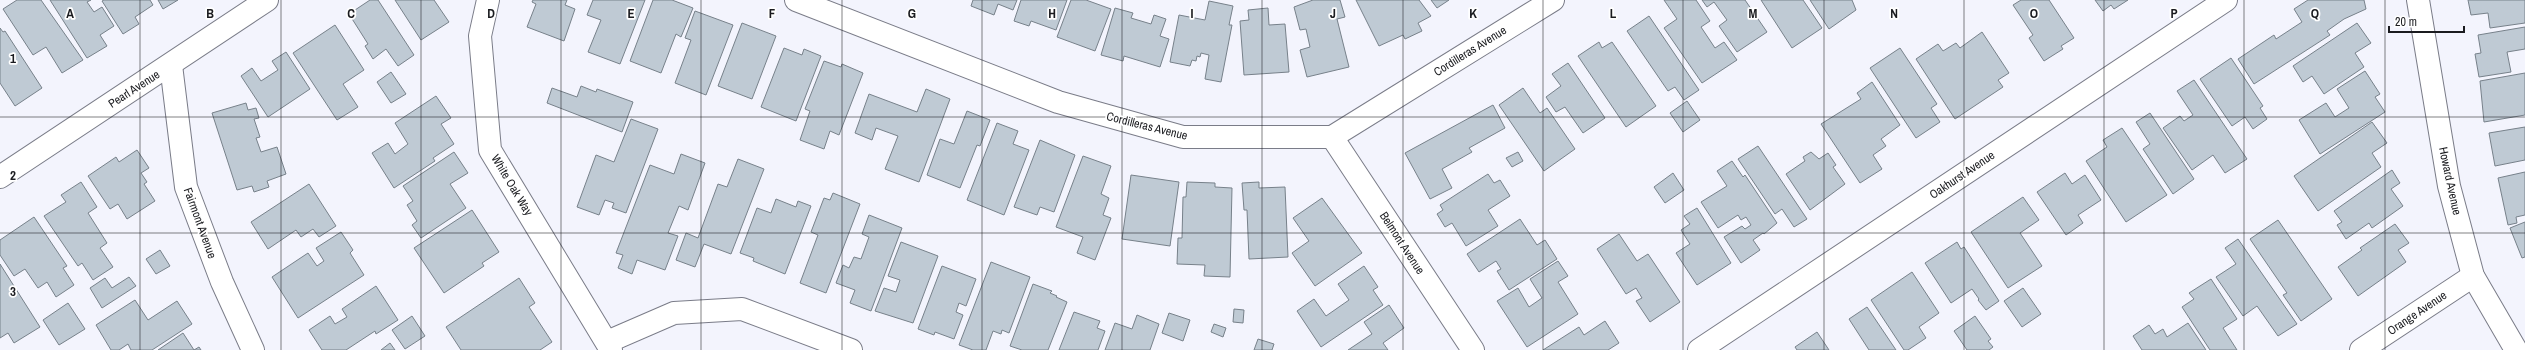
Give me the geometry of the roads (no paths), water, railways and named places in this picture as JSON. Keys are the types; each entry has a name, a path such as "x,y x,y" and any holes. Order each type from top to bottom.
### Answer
{"street":[{"name":"Pearl Avenue","path":"0,177 267,0"},
{"name":"White Oak Way","path":"488,0 480,36 490,150 609,346"},
{"name":"Cordilleras Avenue","path":"796,0 1058,102 1183,137 1332,136 1553,0"},
{"name":"Oakhurst Avenue","path":"1699,350 2226,0"},
{"name":"Howard Avenue","path":"2418,0 2449,186 2473,276 2516,350"},
{"name":"Fairmont Avenue","path":"171,65 186,187 222,282 253,350"},
{"name":"Belmont Avenue","path":"1332,136 1472,350"},
{"name":"Orange Avenue","path":"2361,350 2473,276"},
{"path":"609,346 674,313 742,309 851,350"}]}
